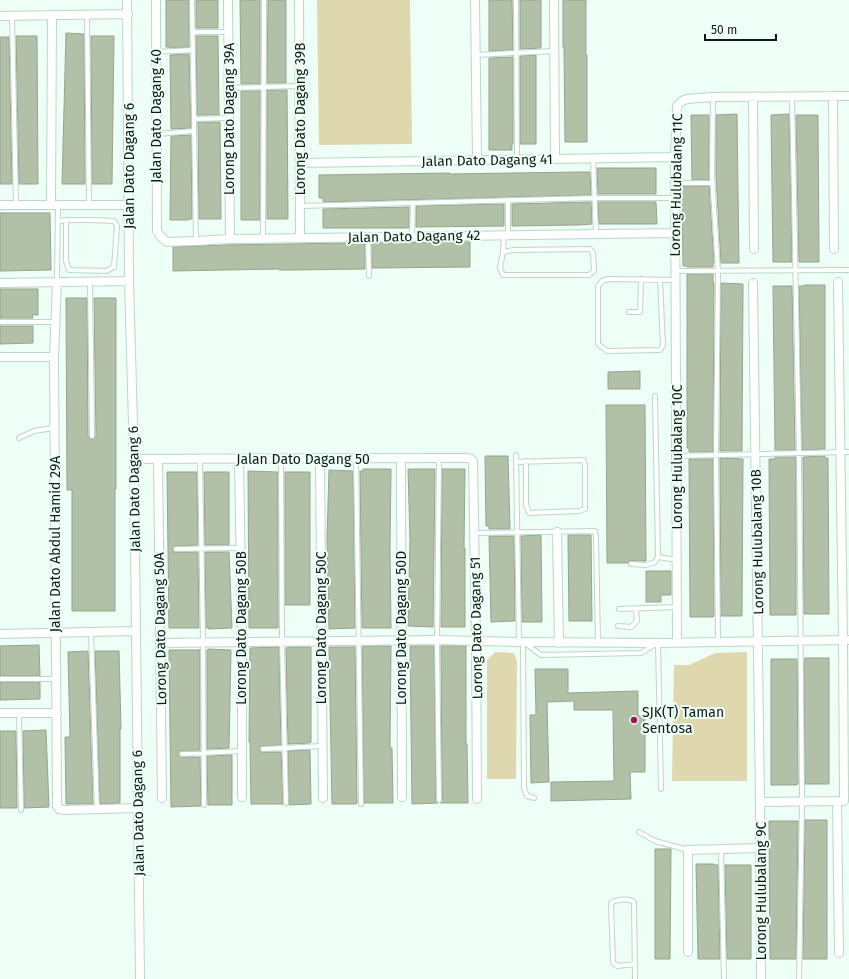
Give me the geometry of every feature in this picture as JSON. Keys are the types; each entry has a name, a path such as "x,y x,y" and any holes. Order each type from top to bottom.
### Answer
{"street":[{"name":"Jalan Dato Dagang 6","path":"127,0 140,979"},
{"name":"Jalan Dato Dagang 40","path":"156,0 156,231"},
{"name":"Lorong Dato Dagang 39A","path":"228,0 230,239"},
{"name":"Lorong Dato Dagang 39B","path":"299,0 300,238"},
{"path":"475,0 477,160"},
{"path":"554,0 555,159"},
{"path":"0,16 128,14"},
{"path":"52,15 54,205"},
{"path":"833,96 834,249"},
{"path":"713,97 849,96"},
{"name":"Lorong Hulubalang 11C","path":"676,271 675,157 678,106 682,101 687,99 713,97"},
{"path":"753,97 754,249"},
{"name":"Jalan Dato Dagang 41","path":"300,163 675,157"},
{"path":"0,205 129,205"},
{"name":"Jalan Dato Dagang 42","path":"156,231 167,242 263,238 675,233"},
{"name":"Lorong Hulubalang 10C","path":"676,271 677,642"},
{"path":"0,283 130,281"},
{"name":"Jalan Dato Abdul Hamid 29A","path":"57,282 54,357 57,806 59,809 64,810 97,810"},
{"path":"838,282 845,452 846,640 839,953"},
{"name":"Lorong Hulubalang 10B","path":"754,283 760,802"},
{"path":"0,357 54,357"},
{"name":"Jalan Dato Dagang 50","path":"134,459 471,459"},
{"name":"Lorong Dato Dagang 50A","path":"158,459 162,798"},
{"name":"Lorong Dato Dagang 50B","path":"239,459 242,642 242,797"},
{"name":"Lorong Dato Dagang 50C","path":"320,459 323,798"},
{"name":"Lorong Dato Dagang 50D","path":"401,459 402,797"},
{"name":"Lorong Dato Dagang 51","path":"471,459 473,461 477,799"},
{"path":"558,532 559,643"},
{"path":"0,634 136,632"},
{"path":"160,643 437,640 559,643 658,643 846,640"},
{"path":"0,713 56,713"},
{"path":"760,802 843,801"},
{"name":"Lorong Hulubalang 9C","path":"760,802 761,979"},
{"path":"97,810 138,808"},
{"path":"688,952 688,850 760,848"}],"lane":[{"path":"192,0 196,241"},
{"path":"263,238 264,0"},
{"path":"516,0 517,160"},
{"path":"87,15 89,205"},
{"path":"12,16 16,205"},
{"path":"193,32 229,32"},
{"path":"155,52 193,50"},
{"path":"476,55 554,51"},
{"path":"229,88 300,86"},
{"path":"713,97 712,182 718,270 716,455 718,642"},
{"path":"792,97 799,453 802,801 799,979"},
{"path":"194,119 229,118"},
{"path":"157,134 194,131"},
{"path":"593,159 596,234"},
{"path":"675,183 712,182"},
{"path":"300,206 595,198 675,198"},
{"path":"503,252 513,250 590,249 593,253 594,271 589,274 503,275 500,268 506,235 508,200"},
{"path":"412,236 413,203"},
{"path":"54,205 58,221 57,282"},
{"path":"58,221 66,220 114,221 117,226 114,267 106,271 69,270 66,261 66,220"},
{"path":"368,237 369,276"},
{"path":"676,271 849,270"},
{"path":"660,280 662,345 660,350 606,351 598,344 598,286 602,281 610,279 676,280"},
{"path":"629,312 640,312 641,279"},
{"path":"90,282 92,436"},
{"path":"0,322 56,322"},
{"path":"631,564 646,565 655,562 658,557 655,396"},
{"path":"19,438 34,431 54,428"},
{"path":"676,456 845,452"},
{"path":"516,455 524,788 527,796 534,798"},
{"path":"438,458 437,640 439,800"},
{"path":"200,459 204,805"},
{"path":"281,459 282,642 286,803"},
{"path":"356,459 361,804"},
{"path":"516,462 526,461 583,460 585,464 586,509 579,511 529,513 526,504 526,461"},
{"path":"474,533 595,531 598,643"},
{"path":"176,549 241,548"},
{"path":"658,557 677,560"},
{"path":"620,609 677,607"},
{"path":"618,626 630,627 637,622 636,609"},
{"path":"91,632 97,810"},
{"path":"521,642 541,655 641,653 658,643 661,789"},
{"path":"0,679 56,679"},
{"path":"19,713 21,810"},
{"path":"263,749 322,746"},
{"path":"182,754 242,751"},
{"path":"639,832 655,841 688,850"},
{"path":"721,849 724,979"},
{"path":"635,964 617,966 613,962 611,903 614,900 631,900 634,902 635,964 635,979"}],"shaded area":[{"path":"317,0 410,0 412,144 319,145"},
{"path":"495,652 514,653 517,661 516,779 487,779 487,660"},
{"path":"747,652 747,781 672,781 674,665 689,665 715,653"}],"building":[{"path":"166,0 189,0 189,47 166,47"},
{"path":"196,0 218,0 218,28 196,28"},
{"path":"240,0 260,0 260,84 241,84"},
{"path":"268,0 286,0 286,83 267,83"},
{"path":"489,0 512,0 513,50 489,51"},
{"path":"520,0 541,0 541,48 520,49"},
{"path":"563,0 586,0 587,142 565,142"},
{"path":"66,33 84,34 85,184 62,184"},
{"path":"16,36 37,36 38,184 19,184"},
{"path":"91,36 114,36 112,184 92,184"},
{"path":"196,36 218,36 219,115 197,115"},
{"path":"0,37 9,37 12,184 0,184"},
{"path":"189,54 191,128 171,129 170,55"},
{"path":"536,55 536,144 520,144 520,56"},
{"path":"513,57 512,150 489,150 489,58"},
{"path":"267,90 287,90 288,219 267,219"},
{"path":"241,91 260,91 260,220 241,220"},
{"path":"737,114 739,263 721,263 716,175 716,115"},
{"path":"789,114 792,262 773,262 771,115"},
{"path":"691,115 709,115 709,180 692,180"},
{"path":"796,115 818,115 819,262 799,262"},
{"path":"198,122 220,122 221,219 199,219"},
{"path":"191,135 192,219 170,220 171,136"},
{"path":"597,168 656,168 656,194 598,194"},
{"path":"590,172 591,195 323,202 323,198 319,198 319,175"},
{"path":"682,186 709,186 713,267 683,266"},
{"path":"591,202 592,224 512,226 512,204"},
{"path":"598,202 656,202 657,224 599,224"},
{"path":"504,204 504,226 416,227 416,206"},
{"path":"409,207 409,228 323,228 323,209"},
{"path":"0,213 50,213 51,270 0,271"},
{"path":"470,242 470,267 372,268 372,243"},
{"path":"351,243 365,244 365,269 173,271 173,247"},
{"path":"687,274 713,274 713,452 689,452 689,448 687,448"},
{"path":"721,283 743,284 742,451 720,451"},
{"path":"825,285 825,449 802,450 799,286"},
{"path":"773,286 792,286 795,450 775,450"},
{"path":"0,289 38,289 38,315 32,315 33,318 0,318"},
{"path":"66,298 87,298 88,436 89,438 94,439 96,436 94,298 116,298 115,611 72,611 72,490 67,490"},
{"path":"0,326 33,326 33,343 0,344"},
{"path":"640,371 640,389 608,389 608,372"},
{"path":"606,405 645,405 646,561 607,563"},
{"path":"485,456 508,456 510,529 489,529 489,526 486,526"},
{"path":"825,456 825,458 828,458 829,614 804,614 803,457"},
{"path":"775,457 796,457 796,615 770,615 769,459 775,459"},
{"path":"720,458 743,459 742,616 721,616"},
{"path":"689,459 713,459 713,617 690,617"},
{"path":"363,469 391,469 391,628 362,628 360,471 363,471"},
{"path":"408,469 435,469 433,627 408,626 410,539"},
{"path":"442,469 465,469 465,627 441,627"},
{"path":"329,470 353,471 355,628 329,629 327,538"},
{"path":"248,471 278,472 278,628 249,628"},
{"path":"167,472 197,472 198,545 176,546 173,547 173,549 174,552 198,552 199,628 169,628"},
{"path":"204,472 229,472 229,545 205,545"},
{"path":"285,472 310,472 310,605 285,605"},
{"path":"541,535 542,622 522,622 521,536"},
{"path":"568,535 591,535 592,621 569,621"},
{"path":"489,536 514,536 515,621 491,622"},
{"path":"205,552 229,552 232,628 206,628"},
{"path":"646,571 671,571 671,595 661,595 661,602 646,602"},
{"path":"39,645 40,676 0,676 0,646"},
{"path":"391,646 390,748 392,748 393,803 364,803 362,647"},
{"path":"410,646 434,646 436,800 438,803 412,804"},
{"path":"441,646 466,646 466,744 468,803 440,803 442,800"},
{"path":"279,647 281,745 261,746 260,751 281,752 283,804 251,804 249,742 250,648"},
{"path":"311,647 310,743 288,744 286,648"},
{"path":"329,647 355,647 356,804 332,804"},
{"path":"208,649 231,650 229,748 207,749"},
{"path":"169,650 200,650 200,750 180,751 179,756 200,757 201,806 171,807"},
{"path":"88,651 93,804 66,804 65,737 70,737 68,652"},
{"path":"95,651 119,651 121,729 120,803 100,804"},
{"path":"805,658 829,658 829,784 805,784"},
{"path":"771,659 797,659 797,785 771,785"},
{"path":"535,669 568,669 568,693 638,691 638,716 645,716 645,772 630,772 631,799 551,801 551,782 614,781 613,710 574,710 574,701 547,702 549,782 531,783 530,715 536,715"},
{"path":"0,682 40,682 40,699 0,700"},
{"path":"46,730 49,807 24,808 23,731"},
{"path":"0,731 16,731 17,808 0,808"},
{"path":"310,750 311,804 289,805 288,751"},
{"path":"232,755 232,805 208,805 207,756"},
{"path":"805,820 827,820 827,959 803,959"},
{"path":"769,821 798,821 796,959 770,959"},
{"path":"655,849 671,849 670,959 655,959"},
{"path":"696,864 718,865 720,959 698,959"},
{"path":"725,865 751,865 751,959 727,959"}],"place":[{"name":"SJK(T) Taman Sentosa","path":"634,720"}]}
